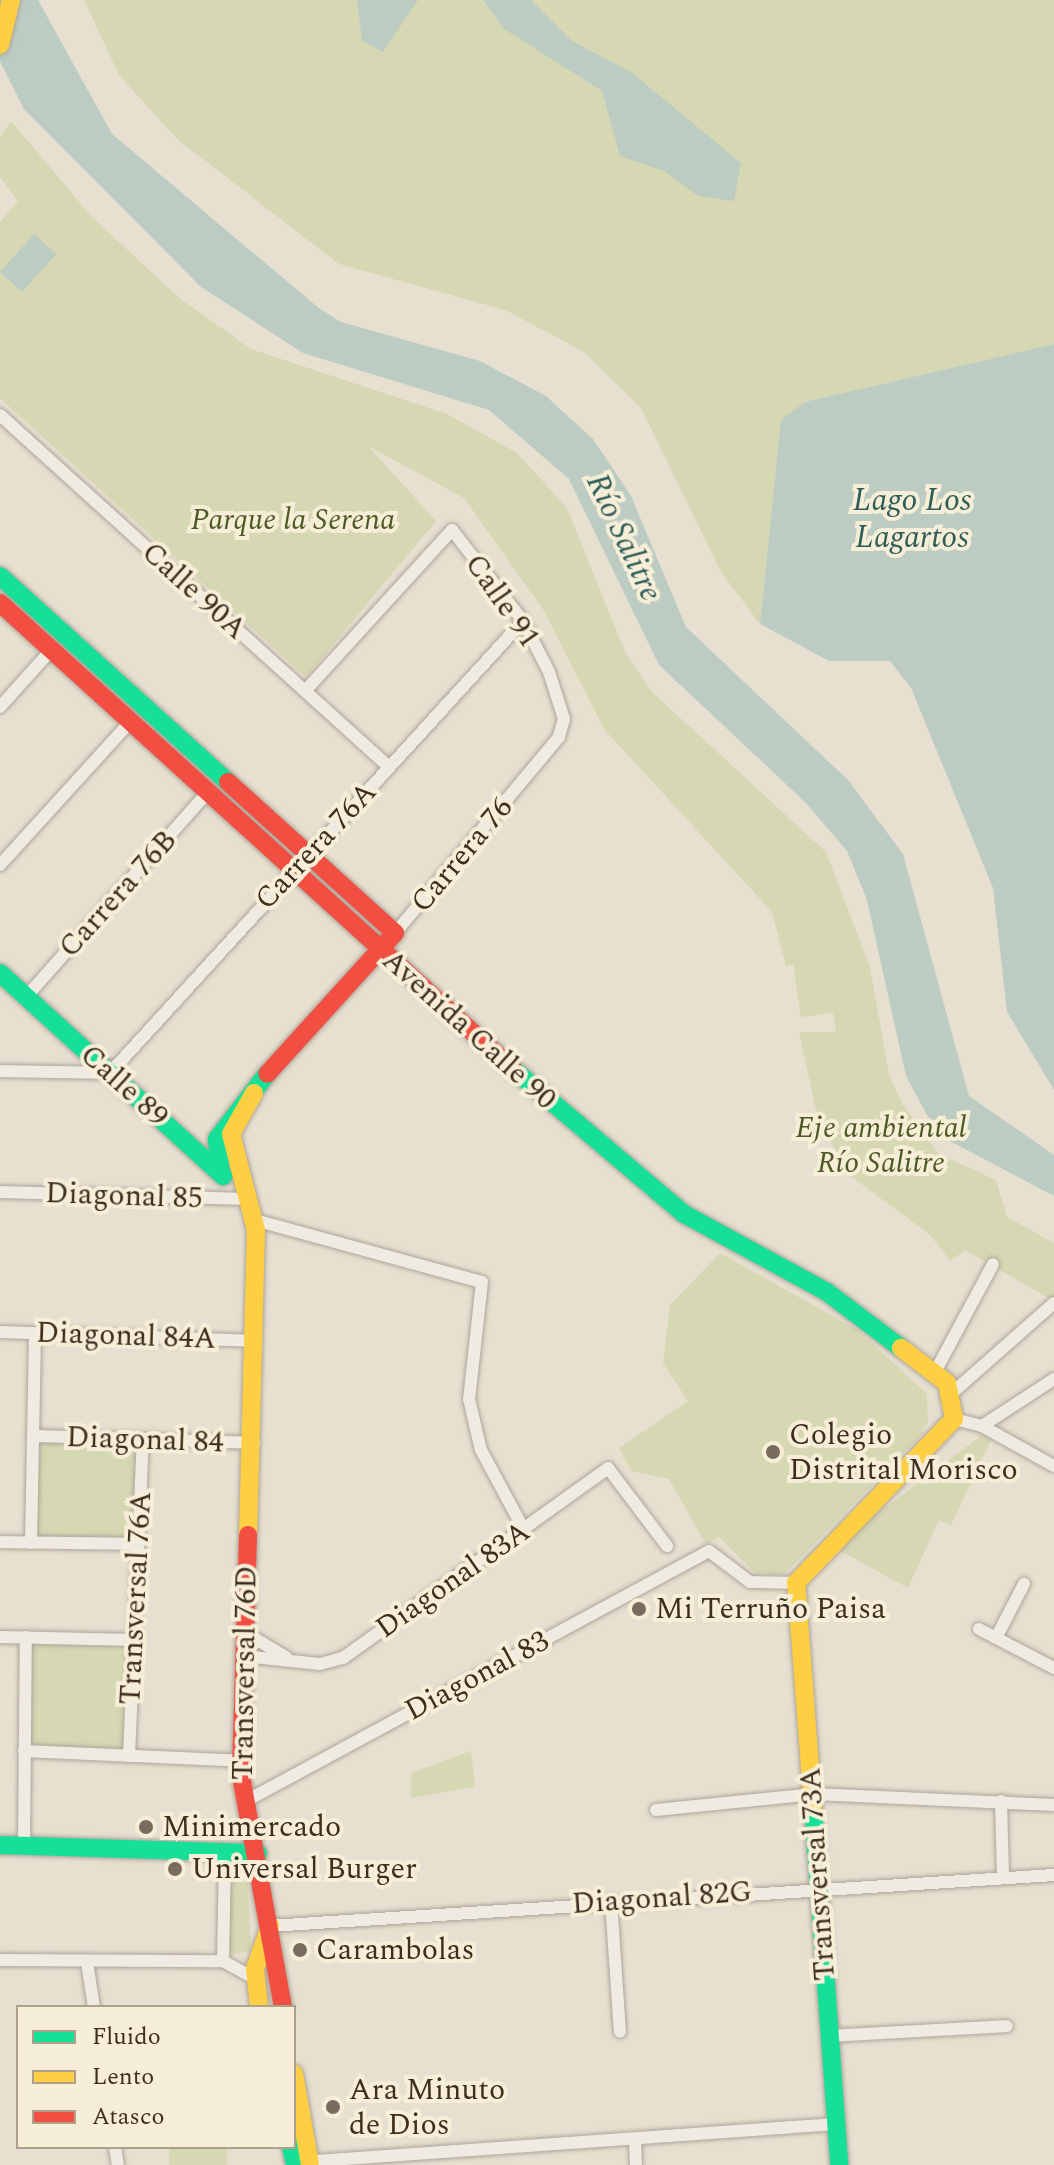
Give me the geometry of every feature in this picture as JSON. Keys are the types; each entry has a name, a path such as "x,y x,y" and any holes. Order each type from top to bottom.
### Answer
{"main road":[{"path":"0,45 11,0"},
{"name":"Avenida Calle 90","path":"0,576 395,933"},
{"name":"Avenida Calle 90","path":"0,603 659,1198 827,1292 936,1370 952,1393"},
{"name":"Carrera 76","path":"196,1152 254,1093 395,933"},
{"name":"Calle 89","path":"0,973 248,1199"},
{"name":"Transversal 76D","path":"254,1093 231,1134 255,1220 241,1761 244,1802 258,1853 270,1926"},
{"path":"221,1174 217,1139 228,1118"},
{"path":"796,1583 954,1419 952,1393"},
{"name":"Transversal 73A","path":"796,1583 814,1794 839,2165"},
{"path":"0,1845 258,1853"},
{"path":"259,2005 254,1978 270,1926"},
{"path":"270,1926 283,2005"},
{"path":"296,2103 300,2160"}],"street":[{"name":"Calle 90A","path":"0,415 389,767"},
{"name":"Calle 91","path":"305,691 452,530 523,621 564,719"},
{"name":"Carrera 76A","path":"110,1073 523,621"},
{"path":"0,707 52,649"},
{"name":"Carrera 76","path":"395,933 551,747 564,719"},
{"path":"0,865 131,721"},
{"name":"Carrera 76B","path":"26,997 209,791"},
{"path":"0,1071 110,1073"},
{"name":"Diagonal 85","path":"0,1192 248,1199"},
{"path":"255,1220 482,1282 469,1399 481,1450 524,1530"},
{"path":"936,1370 993,1264"},
{"path":"952,1393 1054,1303"},
{"name":"Diagonal 84A","path":"0,1332 252,1341"},
{"path":"31,1543 35,1333"},
{"path":"982,1426 1054,1379"},
{"path":"954,1419 982,1426 1054,1466"},
{"name":"Diagonal 84","path":"34,1436 251,1443"},
{"name":"Transversal 76A","path":"129,1756 143,1439"},
{"name":"Diagonal 83A","path":"244,1656 320,1664 343,1658 608,1468 667,1546"},
{"path":"0,1542 139,1544"},
{"name":"Diagonal 83","path":"244,1802 709,1551 750,1582 796,1583"},
{"path":"996,1638 1024,1584"},
{"path":"979,1629 1053,1666"},
{"name":"Diagonal 83A","path":"244,1632 289,1659"},
{"path":"0,1637 134,1640"},
{"path":"24,1846 26,1637"},
{"path":"24,1751 241,1761"},
{"path":"656,1810 814,1794 1054,1805"},
{"path":"1001,1801 1003,1875"},
{"path":"223,1961 225,1852"},
{"name":"Diagonal 82G","path":"270,1926 449,1904 530,1906 1003,1875 1054,1875"},
{"path":"530,1891 530,1906"},
{"path":"611,1901 620,2032"},
{"path":"0,1960 223,1961 254,1978"},
{"path":"87,1962 94,2005"},
{"path":"830,2036 1007,2026"},
{"path":"300,2160 836,2124"},
{"path":"635,2139 636,2165"}],"green space":[{"path":"84,0 1054,0 1054,344 806,402 781,420 760,624 721,572 641,408 584,352 505,310 339,264 177,139 119,75"},
{"path":"11,121 91,216 178,297 251,349 447,414 517,453 567,508 626,654 652,692 826,852 870,967 889,1075 903,1105 939,1154 996,1180 1007,1217 1054,1243 1054,1301 965,1250 951,1261 929,1234 849,1175 818,1119 799,1032 836,1032 833,1013 801,1017 793,964 786,966 772,912 604,729 544,611 464,498 368,446 436,521 306,677 0,398 0,222 18,201 0,177 0,137"},
{"path":"720,1253 858,1330 927,1394 928,1423 920,1433 926,1430 784,1575 755,1573 719,1537 706,1544 669,1479 631,1471 619,1448 688,1401 663,1363 670,1305"},
{"path":"982,1435 991,1440 951,1525 939,1520 908,1588 833,1547"},
{"path":"34,1436 143,1440 139,1547 30,1543"},
{"path":"26,1637 134,1641 130,1755 22,1751"},
{"path":"471,1751 475,1787 411,1798 411,1773"},
{"path":"247,1861 251,1951 229,1955 231,1862"},
{"path":"169,2149 227,2149 227,2165 169,2165"}],"water":[{"name":"Río Salitre","path":"0,0 38,0 112,134 320,309 341,322 480,361 546,396 593,439 631,496 686,627 848,780 903,854 969,1096 1054,1155 1054,1196 950,1141 927,1115 906,1076 867,900 847,851 805,802 659,665 569,479 489,410 303,353 201,287 24,109 0,61"},
{"path":"357,0 418,0 383,52 362,41"},
{"path":"483,0 531,0 572,41 631,72 741,163 734,201 698,196 664,171 620,156 602,91 504,29"},
{"path":"34,234 56,254 22,292 0,272"},
{"name":"Lago Los Lagartos","path":"1054,344 1054,1090 1007,1012 993,888 911,688 890,661 829,661 760,624 781,420 805,402"}],"traffic: fast":[{"path":"0,576 228,782"},
{"path":"0,973 223,1176"},
{"path":"513,1069 684,1214 827,1292 901,1348"},
{"path":"221,1174 217,1139 267,1074"},
{"path":"813,1807 839,2165"},
{"path":"0,1845 258,1853"},
{"path":"291,2149 295,2165"}],"traffic: slow":[{"path":"0,45 11,0"},
{"path":"248,1535 256,1230 231,1134 254,1093"},
{"path":"813,1807 796,1583 954,1419 947,1383 901,1348"},
{"path":"259,2005 255,1969 270,1926"},
{"path":"296,2085 310,2165"}],"traffic: jam":[{"path":"0,603 513,1069"},
{"path":"228,782 395,933 267,1074"},
{"path":"248,1535 241,1776 283,2005"}],"place":[{"name":"Colegio Distrital Morisco","path":"773,1452"},
{"name":"Mi Terruño Paisa","path":"639,1609"},
{"name":"Minimercado","path":"146,1827"},
{"name":"Universal Burger","path":"175,1869"},
{"name":"Carambolas","path":"300,1950"},
{"name":"Ara Minuto de Dios","path":"333,2107"}],"park label":[{"name":"Parque la Serena","path":"293,520"},
{"name":"Eje ambiental Río Salitre","path":"881,1145"}]}
